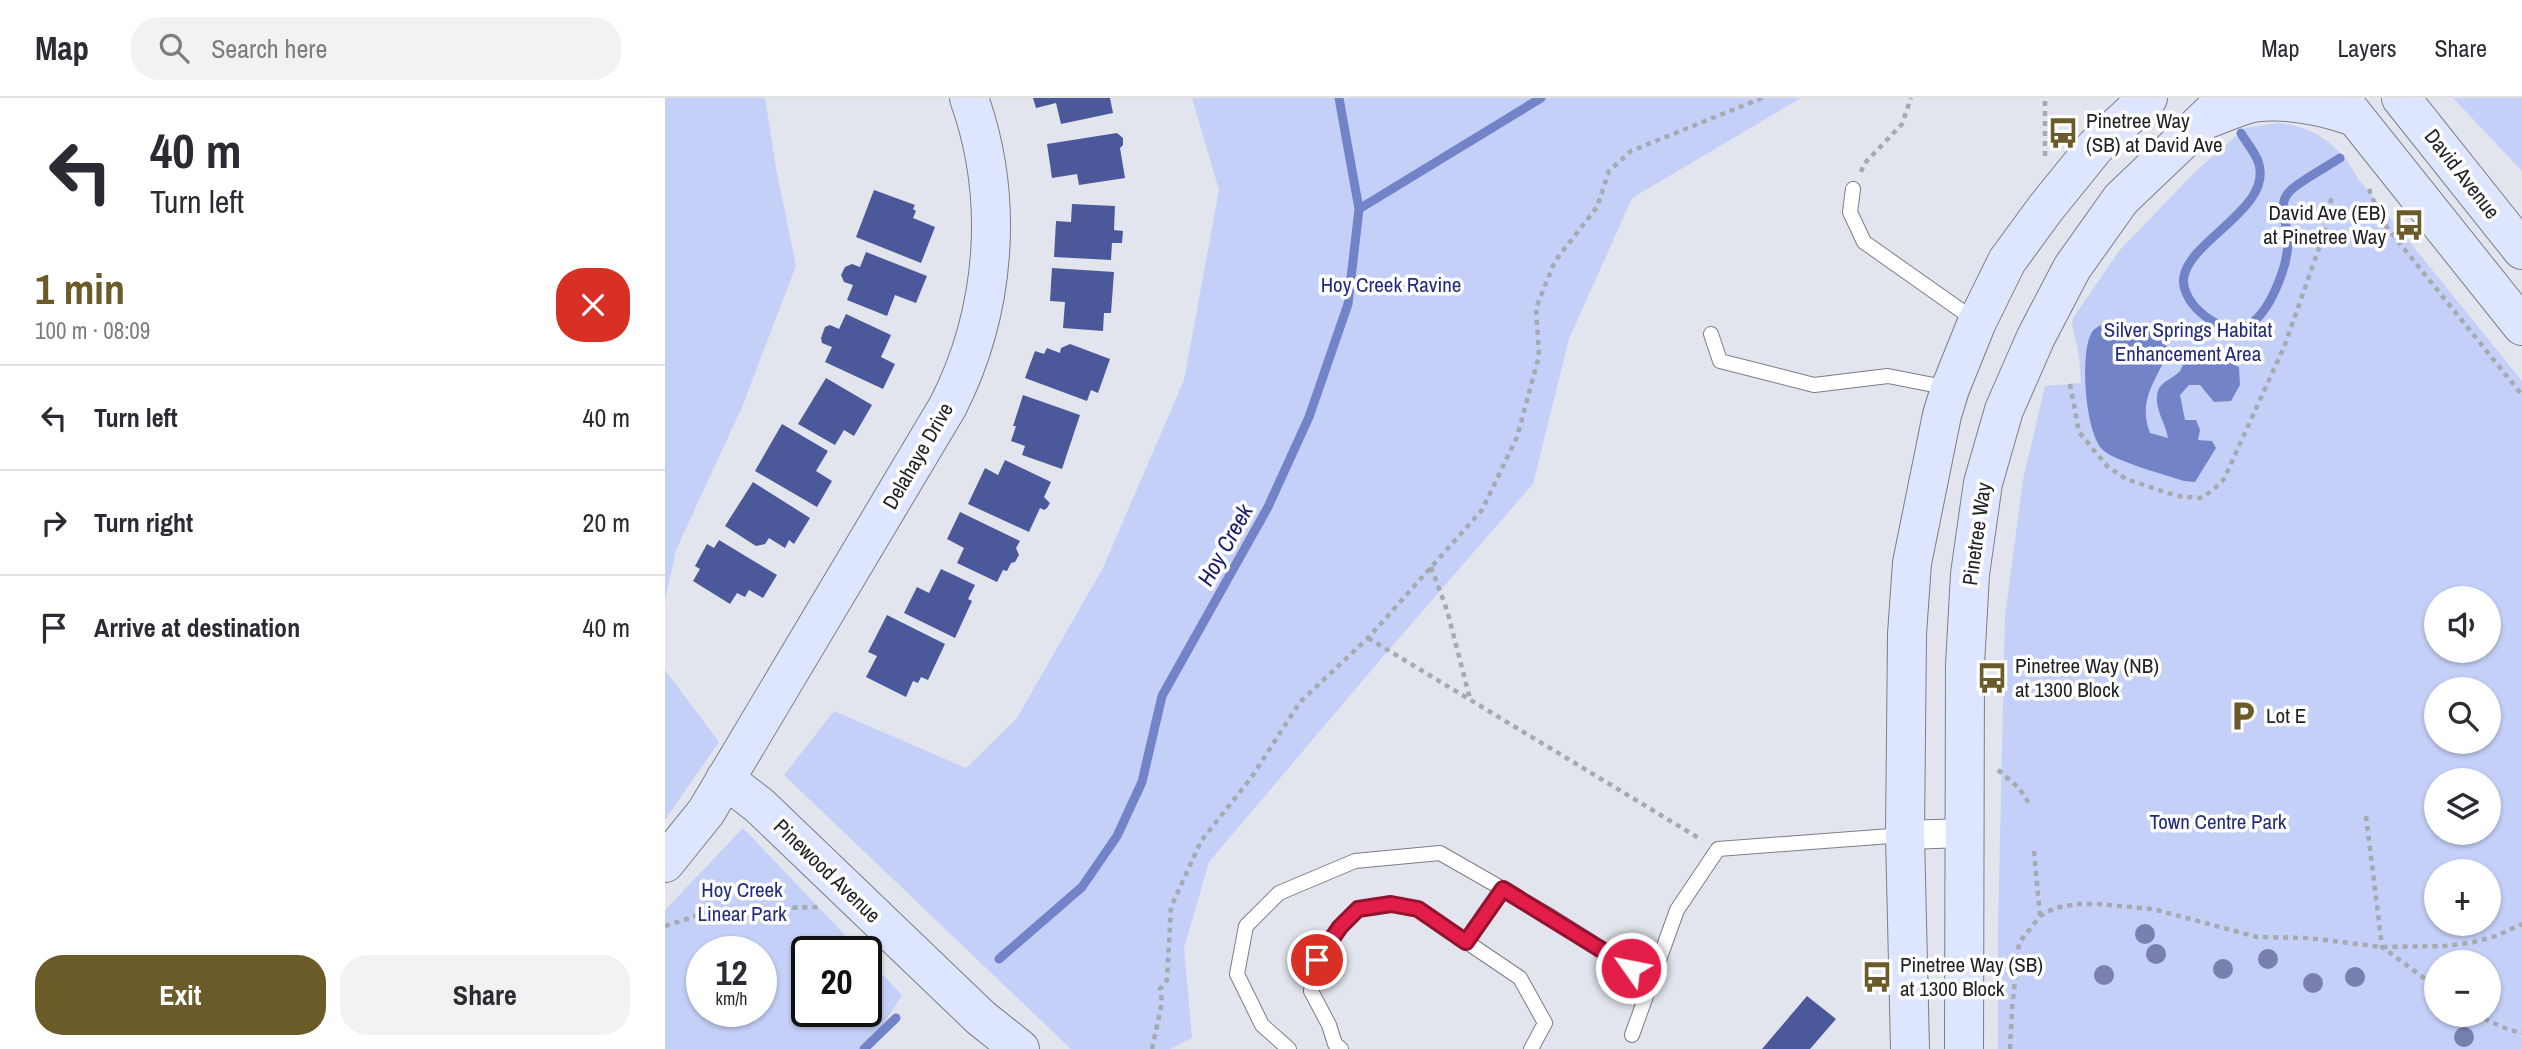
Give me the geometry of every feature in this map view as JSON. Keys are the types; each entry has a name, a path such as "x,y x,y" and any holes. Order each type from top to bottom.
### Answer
{"main road":[{"name":"Delahaye Drive","path":"665,863 699,823 948,406 971,351 986,292 991,240 988,182 969,98"},
{"path":"1910,1049 1905,835 1907,635 1912,563 1925,493 1950,389 1977,322 2007,261 2096,146 2148,98"},
{"name":"David Avenue","path":"2401,98 2522,250"},
{"path":"2215,109 2274,100 2347,107 2522,326"},
{"name":"Pinetree Way","path":"1964,1049 1965,665 1970,574 1983,483 2004,410 2036,337 2076,262 2121,199 2215,109"},
{"name":"Pinewood Avenue","path":"725,779 760,806 981,1018 1020,1049"}],"street":[{"path":"1905,835 1965,833"}],"lane":[{"path":"1853,189 1850,212 1864,242 1977,322"},
{"path":"1711,334 1720,361 1814,385 1888,376 1950,389"},
{"path":"1632,1034 1677,910 1718,849 1905,835"},
{"path":"1289,1049 1262,1026 1237,974 1246,926 1279,893 1355,861 1440,853 1550,916 1652,981"},
{"path":"1466,942 1503,889"},
{"path":"1335,1047 1329,1025 1311,991 1317,960 1340,927 1358,909 1391,904 1418,909 1520,978 1545,1023 1531,1049"}],"path":[{"path":"1152,1049 1162,1002 1160,989 1167,980 1171,907 1201,841 1251,778 1300,702 1368,638 1482,510 1517,437 1539,356 1536,308 1555,261 1597,206 1609,171 1631,151 1762,98"},
{"path":"1853,189 1864,164 1884,146 1902,124 1911,98"},
{"path":"2045,98 2045,157"},
{"path":"2366,180 2381,220 2522,395"},
{"path":"2070,384 2079,432 2107,466 2126,479 2177,496 2200,498 2213,491 2224,479 2284,347 2324,234 2332,195"},
{"path":"1431,568 1447,610 1470,700"},
{"path":"1368,638 1718,849"},
{"path":"1996,763 1998,771 2018,788 2030,805"},
{"path":"2366,816 2382,947 2424,978"},
{"path":"2035,850 2040,916"},
{"path":"2010,1049 2019,943 2040,916 2055,908 2077,904 2153,909 2257,937 2309,938 2382,947 2446,946 2474,942 2496,936 2522,924"},
{"path":"665,926 714,910 827,907"},
{"path":"2501,1026 2522,1033"}],"green space":[{"path":"665,98 765,98 796,266 742,407 676,550 665,601"},
{"name":"Hoy Creek Ravine","path":"1192,98 1801,98 1632,198 1569,339 1533,484 1209,862 1184,948 1192,1038 1170,1049 1071,1049 784,775 834,711 966,768 1017,718 1103,568 1184,380 1219,190"},
{"path":"2453,98 2522,98 2522,171"},
{"name":"Town Centre Park","path":"2277,123 2303,128 2325,139 2343,155 2357,177 2522,381 2522,1049 1998,1049 2005,616 2023,480 2045,386 2081,383 2073,318 2119,251 2195,172 2245,128"},
{"path":"665,670 719,742 665,820"},
{"name":"Hoy Creek Linear Park","path":"743,828 846,936 791,936 791,1027 882,1027 868,1049 665,1049 665,910"},
{"name":"Hoy Creek Linear Park","path":"882,974 902,995 882,1027"}],"water":[{"path":"2108,322 2143,328 2157,337 2169,350 2147,400 2150,433 2168,438 2158,406 2158,390 2180,371 2186,355 2198,350 2239,367 2240,385 2231,401 2214,402 2200,385 2189,385 2180,395 2185,420 2196,420 2200,430 2198,440 2212,441 2216,448 2195,482 2184,481 2118,459 2103,450 2097,441 2088,411 2086,358 2092,332"}],"building":[{"path":"1033,98 1110,98 1113,113 1061,124 1056,103 1036,108"},
{"path":"1117,133 1123,138 1120,148 1125,178 1079,185 1077,174 1052,178 1047,144"},
{"path":"874,190 915,205 913,218 935,227 921,263 856,237"},
{"path":"1072,204 1115,206 1114,230 1123,231 1122,243 1112,243 1111,260 1054,257 1056,221 1071,222"},
{"path":"866,252 927,276 916,303 895,295 887,316 847,300 853,285 844,282 841,275 845,267 852,264 860,267"},
{"path":"1052,268 1114,272 1111,313 1104,313 1103,331 1063,328 1065,302 1050,301"},
{"path":"846,314 891,335 881,357 895,364 883,389 825,362 832,347 822,343 825,327 830,325 839,329"},
{"path":"1070,344 1110,359 1098,393 1091,390 1087,401 1025,378 1035,351 1044,354 1047,348 1060,353 1061,348"},
{"path":"826,378 872,405 854,436 844,430 835,445 798,424"},
{"path":"1023,395 1080,415 1062,469 1022,455 1025,446 1011,441"},
{"path":"782,424 828,451 816,471 832,481 817,507 755,471"},
{"path":"1005,460 1051,482 1044,497 1050,503 1044,510 1040,508 1029,532 968,504 985,468 998,475"},
{"path":"753,482 810,518 794,544 789,540 785,548 769,538 765,544 756,546 725,526"},
{"path":"960,512 1020,541 1016,548 1019,555 1007,571 1003,570 997,582 957,563 964,548 947,539"},
{"path":"719,540 777,575 763,598 749,590 745,597 737,593 730,604 693,581 700,569 695,566 707,544 714,548"},
{"path":"941,569 975,585 968,599 972,601 955,638 904,613 917,587 929,593"},
{"path":"887,615 945,644 928,680 921,677 918,683 913,681 906,697 866,677 877,656 868,652"},
{"path":"1807,996 1836,1019 1810,1049 1762,1049"}],"waterway":[{"name":"Hoy Creek","path":"999,959 1082,887 1117,836 1142,782 1162,696 1268,507 1309,417 1348,304 1359,209 1339,98"},
{"path":"1359,209 1541,98"},
{"path":"2241,133 2258,161 2260,178 2255,193 2244,208 2201,248 2190,262 2184,276 2184,286 2193,304 2210,319 2230,328 2239,328 2253,322 2264,310 2276,288 2287,251 2288,240 2283,214 2286,196 2301,182 2340,158"},
{"name":"Hoy Creek","path":"864,1049 896,1018"}],"place":[{"name":"Pinetree Way (SB) at David Ave","path":"2063,133"},
{"name":"David Ave (EB) at Pinetree Way","path":"2409,225"},
{"name":"Pinetree Way (NB) at 1300 Block","path":"1992,678"},
{"name":"Lot E","path":"2243,716"},
{"name":"Pinetree Way (SB) at 1300 Block","path":"1877,977"}],"route":[{"path":"1317,960 1340,927 1358,909 1391,904 1418,909 1466,942 1503,889 1631,968"}],"park label":[{"name":"Silver Springs Habitat Enhancement Area","path":"2188,342"}]}
